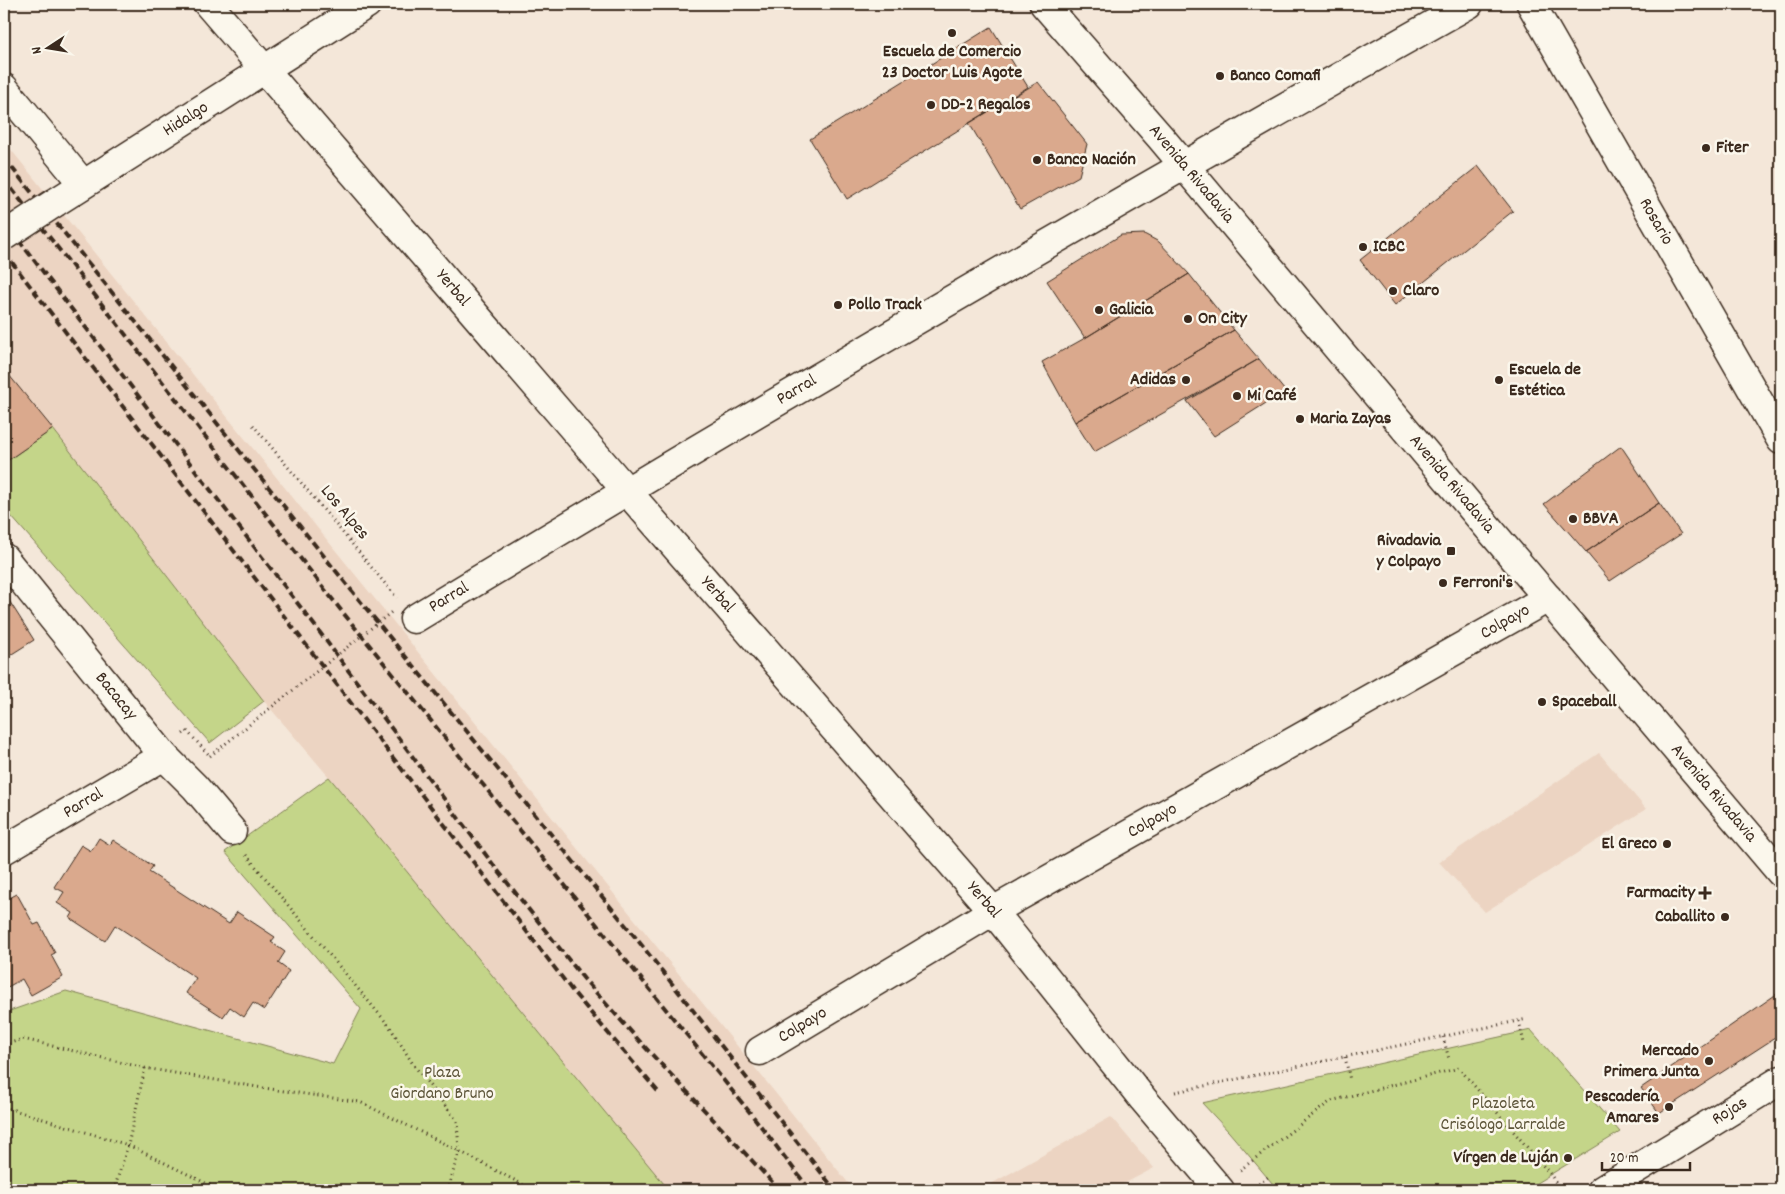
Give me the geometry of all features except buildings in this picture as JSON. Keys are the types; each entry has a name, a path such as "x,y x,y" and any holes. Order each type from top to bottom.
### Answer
{"street":[{"name":"Yerbal","path":"208,4 626,490 993,911 1143,1099 1219,1189"},
{"name":"Hidalgo","path":"4,236 367,4"},
{"name":"Avenida Rivadavia","path":"1044,4 1184,165 1781,873"},
{"name":"Parral","path":"404,614 626,490 1184,165 1469,4"},
{"name":"Rosario","path":"1531,4 1781,440"},
{"path":"4,88 83,184"},
{"name":"Bacacay","path":"4,558 164,756 195,787 232,831"},
{"name":"Colpayo","path":"760,1051 993,911 1548,598"},
{"name":"Parral","path":"4,850 164,756"},
{"name":"Rojas","path":"1602,1190 1781,1080"}],"path":[{"name":"Los Alpes","path":"254,425 404,614"},
{"path":"187,731 210,756 404,614"},
{"path":"232,831 236,843 390,1027 413,1064 457,1121 459,1151 448,1190"},
{"path":"1143,1099 1526,1019"},
{"path":"1519,1021 1524,1043"},
{"path":"1443,1037 1448,1059"},
{"path":"4,1044 23,1039 145,1068 360,1102 533,1190"},
{"path":"1345,1057 1350,1080"},
{"path":"114,1190 128,1145 145,1068"},
{"path":"1219,1189 1258,1155 1331,1101 1459,1068 1551,1175 1560,1190"},
{"path":"4,1107 128,1145 220,1190"},
{"path":"1251,1190 1269,1176"}],"shaded area":[{"path":"4,141 854,1190 669,1190 329,777 264,701 53,429 4,369"},
{"path":"1599,753 1646,809 1485,912 1439,862"},
{"path":"1111,1117 1154,1168 1112,1190 995,1190 991,1184"}],"green space":[{"path":"53,429 264,701 210,743 4,508 4,463"},
{"name":"Plaza Giordano Bruno","path":"329,777 669,1190 4,1190 4,1013 66,991 333,1064 361,1009 225,852"},
{"name":"Plazoleta Crisólogo Larralde","path":"1531,1030 1620,1132 1525,1190 1278,1190 1202,1103"}],"railway":[{"path":"4,158 356,596 636,938 835,1190"},
{"path":"4,179 340,609 756,1120 810,1190"},
{"path":"4,221 315,626 495,867 584,979 643,1045 775,1185"},
{"path":"4,252 574,993 660,1094"}],"place":[{"name":"Escuela de Comercio 23 Doctor Luis Agote","path":"952,33"},
{"name":"Banco Comafi","path":"1220,76"},
{"name":"DD-2 Regalos","path":"931,105"},
{"name":"Fiter","path":"1706,148"},
{"name":"Banco Nación","path":"1037,160"},
{"name":"ICBC","path":"1363,247"},
{"name":"Claro","path":"1393,291"},
{"name":"Pollo Track","path":"838,305"},
{"name":"Galicia","path":"1099,310"},
{"name":"On City","path":"1188,319"},
{"name":"Adidas","path":"1186,380"},
{"name":"Escuela de Estética","path":"1499,380"},
{"name":"Mi Café","path":"1237,396"},
{"name":"Maria Zayas","path":"1300,419"},
{"name":"BBVA","path":"1573,519"},
{"name":"Rivadavia y Colpayo","path":"1451,551"},
{"name":"Ferroni's","path":"1443,583"},
{"name":"Spaceball","path":"1542,702"},
{"name":"El Greco","path":"1667,844"},
{"name":"Farmacity","path":"1705,893"},
{"name":"Caballito","path":"1725,917"},
{"name":"Mercado Primera Junta","path":"1709,1061"},
{"name":"Pescadería Amares","path":"1669,1107"},
{"name":"Vírgen de Luján","path":"1568,1158"}]}
